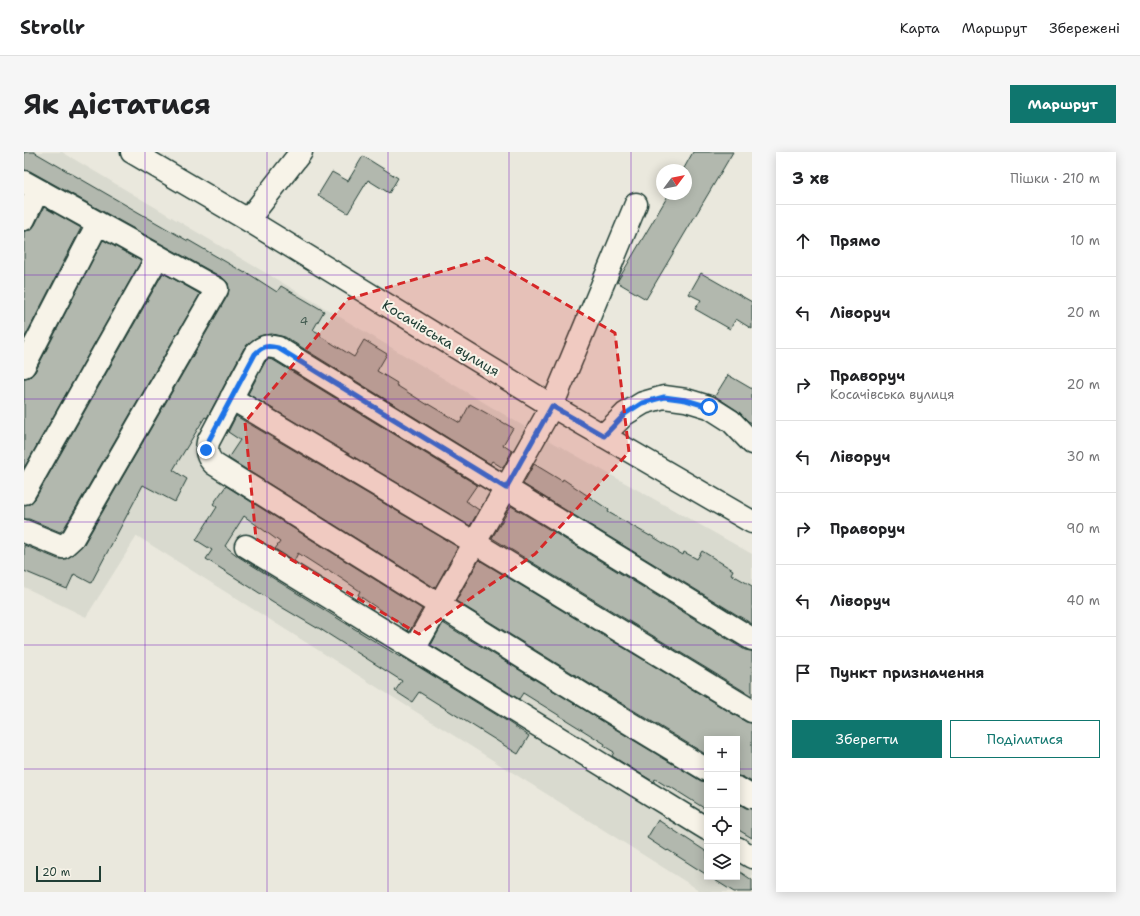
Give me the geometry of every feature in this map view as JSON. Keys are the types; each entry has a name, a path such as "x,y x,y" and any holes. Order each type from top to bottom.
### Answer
{"street":[{"path":"248,220 301,152"},
{"name":"Косачівська вулиця","path":"135,153 248,220 552,406 752,522"},
{"path":"24,219 31,186 217,289 73,538 63,547 24,531"},
{"path":"414,650 552,406 636,204"},
{"path":"24,366 98,223"},
{"path":"24,493 158,256"},
{"path":"704,768 643,732 214,464 208,458 206,450 208,442 255,354 261,348 269,346 278,348 752,640"},
{"path":"604,436 625,414 642,403 664,397 686,400 709,407 731,421 752,443"},
{"path":"231,398 475,543 752,711"},
{"path":"246,546 704,828"},
{"path":"740,790 752,797"},
{"path":"740,850 752,857"}],"highlighted area":[{"path":"487,258 615,333 629,452 535,554 419,634 256,539 245,422 348,299"}],"shaded area":[{"path":"24,152 62,152 520,424 752,554 752,892 702,892 137,536 86,617 24,587"}],"building":[{"path":"24,152 34,152 188,241 245,273 246,272 277,292 281,286 324,311 313,330 354,357 364,340 387,354 377,371 428,405 460,423 470,404 513,428 503,445 512,451 503,468 492,461 490,464 285,337 272,334 263,335 254,339 244,348 207,418 205,417 173,470 187,479 175,502 143,485 91,583 74,574 67,589 24,571 24,545 58,559 65,559 71,556 84,544 228,295 229,289 228,283 223,278 30,171 24,170"},
{"path":"693,152 733,152 646,299 617,282 665,200 692,200 692,164 686,164"},
{"path":"363,156 398,178 389,193 368,180 348,213 318,195 332,172 348,181"},
{"path":"44,207 81,228 24,339 24,231 31,230"},
{"path":"103,240 141,261 24,468 24,378 30,377 35,372"},
{"path":"163,273 200,294 63,530 60,532 29,519 24,519 24,505 30,504 35,499"},
{"path":"701,273 752,302 752,329 736,319 730,329 695,309 701,300 689,294"},
{"path":"268,359 273,360 477,485 466,501 479,510 470,526 248,394"},
{"path":"728,375 752,389 752,423 738,411 715,396"},
{"path":"236,416 458,547 435,588 228,458 240,440 228,432"},
{"path":"534,464 562,481 563,479 609,510 608,512 683,555 684,552 697,559 702,551 733,570 731,574 752,586 752,624 523,484"},
{"path":"226,486 422,609 409,632 407,630 408,629 358,595 360,591 327,569 326,571 298,553 294,561 275,549 280,542 244,516 225,546 239,557 529,736 518,754 419,692 412,702 395,691 402,681 206,559 212,550 196,540 217,507 213,504"},
{"path":"511,506 745,650 752,651 752,696 492,538"},
{"path":"479,560 746,722 752,723 752,782 740,776 740,736 704,736 704,753 456,601"},
{"path":"443,623 638,743 704,782 704,808 669,786 668,787 655,779 654,782 612,756 614,752 604,746 605,744 523,693 519,699 431,645"},
{"path":"740,805 752,809 752,838 740,831"},
{"path":"658,820 704,850 704,873 668,850 667,851 647,838"},
{"path":"740,872 752,880 752,892 734,892 715,880 740,880"}],"route":[{"path":"206,450 208,442 255,354 261,348 269,346 278,348 506,488 552,406 604,436 625,414 642,403 664,397 686,400 709,407"}]}
